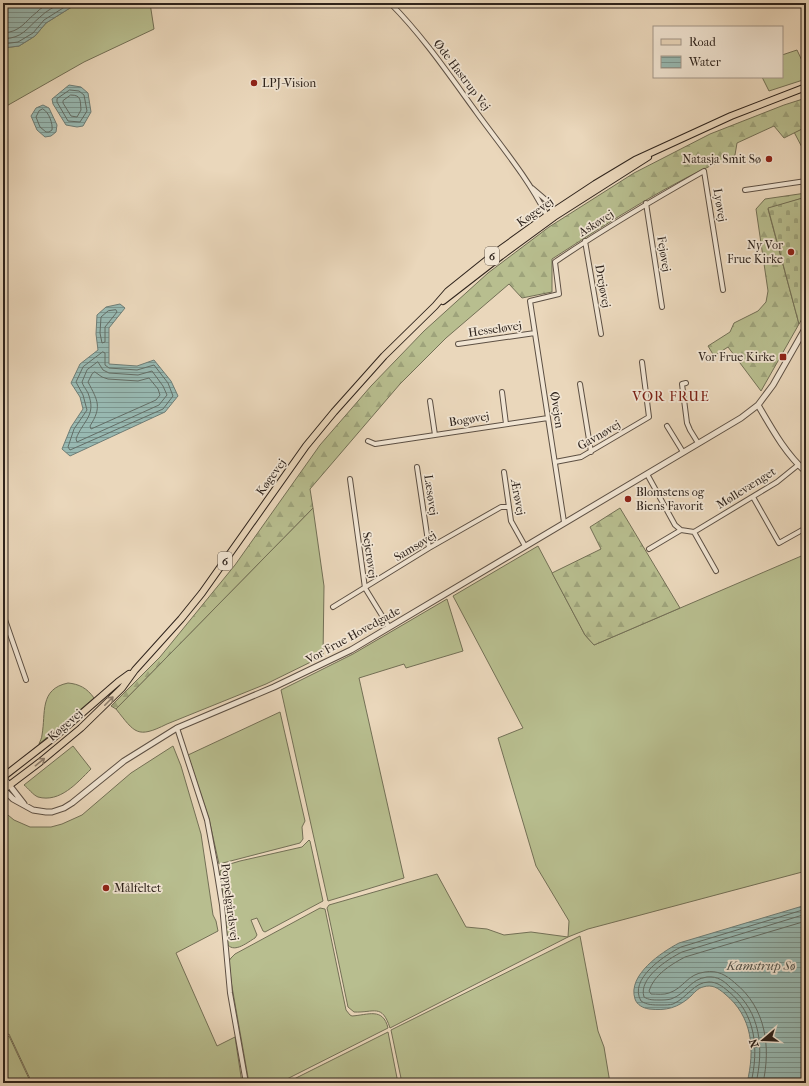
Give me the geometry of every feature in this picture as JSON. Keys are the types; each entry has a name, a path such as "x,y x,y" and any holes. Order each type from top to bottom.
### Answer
{"main road":[{"name":"Køgevej","path":"435,306 452,295 554,214 638,165 658,150 731,116 806,87"},
{"name":"Køgevej","path":"4,789 81,728 122,688 135,670 162,641 202,593 306,446 334,412 393,347 435,306 448,291 548,215 554,214"},
{"name":"Køgevej","path":"3,777 57,735 118,682 135,670"}],"street":[{"name":"Øde Hastrup Vej","path":"390,3 419,36 532,188"},
{"name":"Askøvej","path":"530,301 559,294 555,262 585,241 704,171"},
{"name":"Lyøvej","path":"704,171 723,290"},
{"path":"745,190 806,181"},
{"path":"532,188 546,200 554,214"},
{"path":"532,188 548,215"},
{"name":"Fejøvej","path":"646,204 662,307"},
{"name":"Drejøvej","path":"585,241 601,334"},
{"name":"Øvejen","path":"530,301 564,522"},
{"name":"Vor Frue Hovedgade","path":"3,777 4,789 27,807 39,812 52,812 64,808 124,761 177,728 274,687 351,650 741,418 758,405 772,385 806,327"},
{"name":"Hesseløvej","path":"458,344 535,333"},
{"name":"Gavnøvej","path":"555,462 573,460 591,452 650,417 642,362"},
{"path":"686,383 682,384 687,423 698,444"},
{"path":"580,384 591,452"},
{"name":"Bogøvej","path":"502,392 506,424"},
{"name":"Bogøvej","path":"430,401 435,435"},
{"path":"758,405 780,442 798,465 806,472"},
{"name":"Bogøvej","path":"368,441 375,444 548,418"},
{"path":"668,426 683,452"},
{"name":"Møllevænget","path":"694,532 777,482 798,465"},
{"name":"Læsøvej","path":"417,467 429,548"},
{"name":"Ærøvej","path":"504,472 511,521 525,546"},
{"path":"646,474 675,525 681,530 694,532 716,572"},
{"name":"Sejerøvej","path":"350,479 365,588 389,627"},
{"path":"753,497 779,543 804,529"},
{"name":"Samsøvej","path":"333,607 429,548 501,507 509,507"},
{"path":"649,550 681,530"},
{"path":"3,614 26,680"},
{"name":"Poppelgårdsvej","path":"177,728 207,820 222,905 230,993 246,1083"}],"green space":[{"path":"78,3 150,3 154,29 84,62 3,108 3,48 19,46 35,36 46,23"},
{"path":"797,50 806,69 806,79 769,91 762,78 783,78 783,55"},
{"path":"806,98 806,127 784,138 774,126 737,143 735,155 687,177 664,190 552,259 552,292 522,298 509,284 446,338 400,384 310,489 313,508 116,709 111,706 160,657 235,565 320,445 371,386 424,331 488,273 549,227 634,173 710,134"},
{"path":"806,127 806,155 794,132"},
{"path":"806,193 806,197 768,209 799,324 761,391 728,347 714,356 708,346 730,332 734,323 758,311 766,302 768,291 756,209 765,199"},
{"path":"806,197 806,312 799,324 768,208"},
{"path":"313,508 324,586 323,656 266,684 157,729 143,732 137,731 128,724 116,709"},
{"path":"620,508 680,608 594,645 585,635 552,573 601,549 590,527"},
{"path":"538,546 585,635 594,645 806,554 806,871 588,929 568,937 569,921 536,866 498,738 523,728 453,596"},
{"path":"447,599 463,651 406,668 404,664 359,678 404,878 328,901 281,690 353,654"},
{"path":"68,683 76,684 82,687 94,698 39,744 42,736 44,710 48,696 59,686"},
{"path":"280,712 305,821 302,827 303,839 300,843 219,864 209,819 188,755"},
{"path":"73,746 91,769 74,786 54,797 46,798 36,796 24,785"},
{"name":"Målfeltet","path":"173,746 181,766 201,834 213,915 218,931 176,953 217,1046 235,1037 242,1083 32,1083 9,1034 3,1037 3,811 14,820 30,827 51,827 62,824 82,815 131,773"},
{"path":"309,840 323,901 265,932 263,931 257,918 251,920 257,935 255,938 238,947 234,948 228,945 220,871 230,864 240,861 302,847"},
{"path":"437,874 466,927 487,929 504,935 531,932 568,937 390,1028 384,1015 380,1012 354,1012 348,1007 327,908 329,905"},
{"path":"320,908 325,909 346,1010 352,1016 369,1014 379,1015 386,1021 388,1028 279,1083 249,1083 231,981 229,961 235,954"},
{"path":"580,936 598,1031 604,1047 610,1083 402,1083 391,1030"},
{"path":"388,1032 398,1083 286,1083"},
{"path":"9,1036 31,1083 3,1083 3,1039"}],"water":[{"path":"3,3 78,3 46,23 35,36 19,46 3,48"},
{"path":"69,85 81,87 88,93 91,112 83,126 77,127 66,125 53,104 52,99"},
{"path":"43,105 49,108 57,125 56,132 51,136 45,137 37,130 31,116 36,108"},
{"path":"120,304 125,308 109,328 109,364 137,366 154,360 171,381 178,396 165,412 70,456 62,449 71,427 83,409 80,397 71,383 80,364 98,350 96,334 97,315 106,307"},
{"name":"Kamstrup Sø","path":"806,905 806,1083 747,1083 751,1058 750,1035 741,1013 734,1003 717,988 706,986 698,989 686,1000 672,1008 655,1010 647,1009 637,1003 634,990 636,981 641,973 655,958 672,947 679,943"}],"place":[{"name":"LPJ-Vision","path":"254,83"},
{"name":"Natasja Smit Sø","path":"769,159"},
{"name":"Ny Vor Frue Kirke","path":"791,252"},
{"name":"Vor Frue Kirke","path":"783,357"},
{"name":"Blomstens og Biens Favorit","path":"628,499"},
{"name":"Målfeltet","path":"106,888"}],"district":[{"name":"VOR FRUE","path":"671,396"}]}
